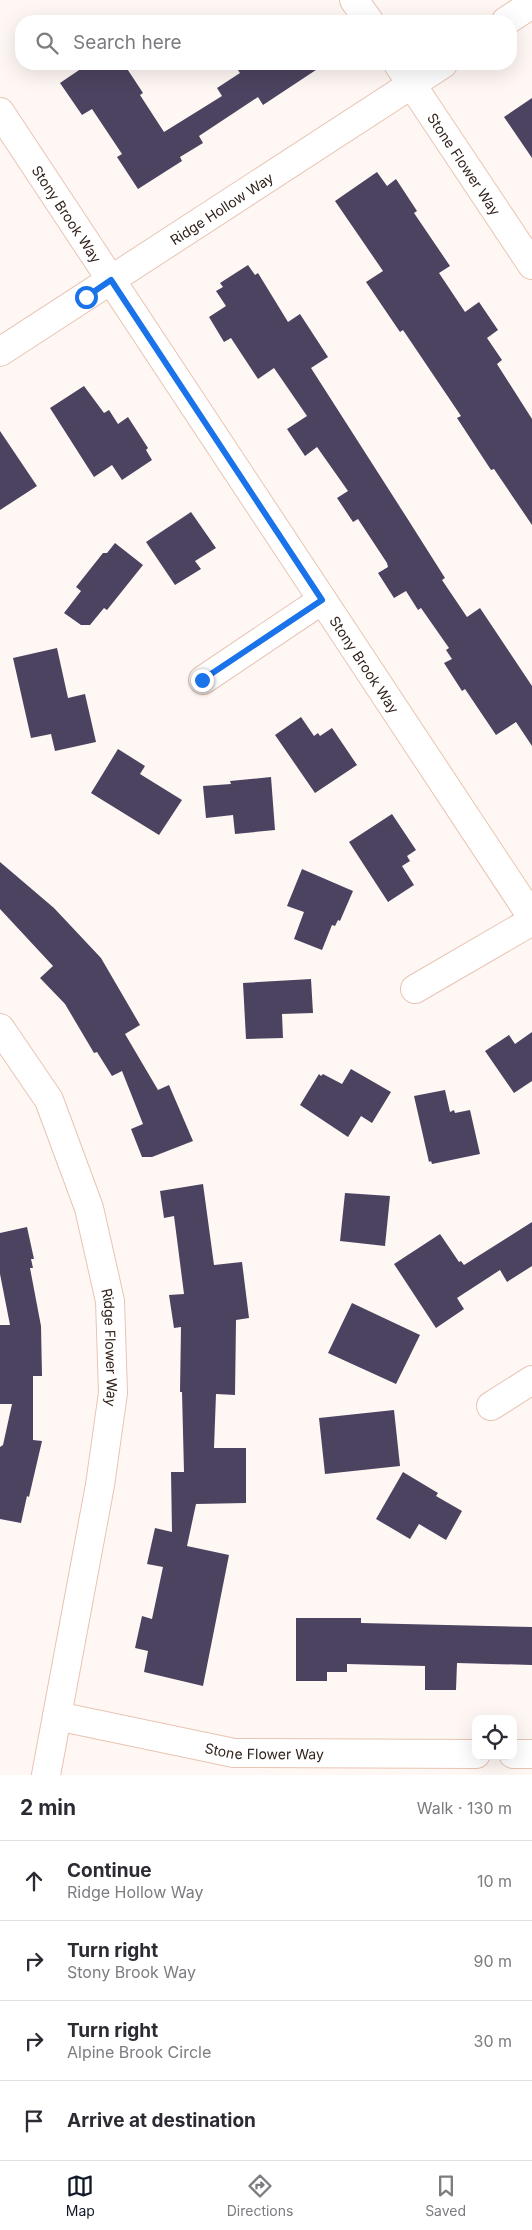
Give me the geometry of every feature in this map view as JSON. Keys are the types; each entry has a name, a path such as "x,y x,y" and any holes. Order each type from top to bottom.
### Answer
{"street":[{"path":"354,0 365,15"},
{"path":"515,15 532,4"},
{"name":"Ridge Hollow Way","path":"0,352 111,280 405,74 420,70"},
{"name":"Stone Flower Way","path":"405,74 532,265"},
{"name":"Stony Brook Way","path":"0,112 532,917"},
{"path":"202,680 322,600"},
{"path":"415,990 532,921"},
{"name":"Ridge Flower Way","path":"0,1028 49,1100 89,1208 110,1301 113,1393 100,1485 46,1775"},
{"path":"492,1406 532,1380"},
{"name":"Stone Flower Way","path":"57,1716 234,1753 472,1754"},
{"path":"517,1754 532,1754"}],"building":[{"path":"79,70 128,70 143,93 140,95 164,132 222,96 217,88 240,73 238,70 316,70 263,105 258,97 199,136 203,143 180,157 182,161 138,189 117,157 122,154 92,109 82,115 60,83"},
{"path":"532,98 532,158 504,117"},
{"path":"377,172 387,186 396,179 417,211 414,213 450,266 439,273 465,312 479,302 498,330 487,338 502,360 497,364 532,419 532,525 494,469 491,470 457,418 461,416 403,330 400,332 366,282 383,271 335,201"},
{"path":"248,265 255,275 258,273 288,322 300,314 328,357 311,368 445,578 442,580 467,617 480,608 532,686 532,746 516,722 496,735 465,689 462,691 444,663 452,659 446,650 449,648 421,608 418,610 406,591 394,598 378,573 388,567 387,563 358,519 353,522 337,498 348,491 317,447 305,456 287,429 307,416 274,368 258,379 231,338 224,342 209,317 226,306 216,291 223,287 220,283"},
{"path":"84,386 104,413 109,410 118,424 128,417 148,448 146,450 152,460 122,480 112,465 94,477 50,408"},
{"path":"0,431 37,486 0,510"},
{"path":"191,512 216,548 195,561 201,569 175,585 146,542"},
{"path":"115,543 143,565 107,610 104,608 90,625 81,625 64,613 81,591 76,587 103,553 107,553"},
{"path":"57,648 68,698 85,694 96,742 55,751 51,734 31,738 13,658"},
{"path":"301,717 314,736 318,733 320,736 332,728 357,765 315,793 275,735"},
{"path":"118,749 145,766 140,774 182,800 159,835 91,793"},
{"path":"271,777 275,830 235,834 233,815 206,818 203,786 231,784 230,781"},
{"path":"392,814 416,850 407,856 410,861 402,866 414,885 388,902 349,842"},
{"path":"0,862 54,908 101,958 140,1025 125,1034 158,1090 169,1085 193,1141 152,1157 142,1157 131,1129 143,1124 122,1071 112,1076 97,1052 94,1053 65,1004 40,978 53,966 0,909"},
{"path":"302,869 353,891 340,921 338,920 335,926 332,925 322,950 294,939 304,912 287,906"},
{"path":"311,979 313,1013 282,1014 283,1038 246,1039 243,983"},
{"path":"532,1032 532,1081 514,1093 485,1051 509,1035 515,1044"},
{"path":"351,1069 391,1092 372,1123 361,1116 348,1137 300,1105 319,1074 321,1076 323,1074 342,1084"},
{"path":"445,1090 450,1112 454,1110 455,1113 470,1110 480,1154 432,1164 431,1161 429,1162 414,1096"},
{"path":"203,1184 214,1265 242,1262 249,1318 236,1320 235,1395 216,1394 214,1448 246,1448 246,1503 196,1504 187,1546 229,1555 203,1686 144,1672 148,1651 135,1648 142,1616 152,1619 163,1567 147,1564 155,1528 172,1532 171,1472 184,1472 182,1392 180,1392 181,1327 174,1328 169,1295 184,1294 174,1216 164,1218 160,1191"},
{"path":"345,1193 390,1196 385,1246 340,1241"},
{"path":"532,1222 532,1266 507,1282 500,1270 457,1298 464,1309 436,1328 394,1264 440,1234 459,1262 461,1261 464,1265"},
{"path":"27,1227 34,1259 31,1259 33,1268 30,1268 41,1326 42,1376 33,1376 33,1440 42,1441 21,1523 0,1519 0,1447 3,1445 12,1404 0,1404 0,1325 10,1325 0,1274 0,1233"},
{"path":"352,1303 420,1335 396,1384 328,1353"},
{"path":"394,1410 400,1466 325,1474 319,1418"},
{"path":"403,1472 438,1493 436,1496 462,1511 446,1540 419,1524 410,1539 376,1519"},
{"path":"296,1618 361,1618 361,1623 532,1627 532,1665 457,1663 456,1690 425,1690 425,1666 347,1664 347,1672 327,1672 327,1681 296,1681"}],"route":[{"path":"86,297 111,280 322,600 202,680"}]}
